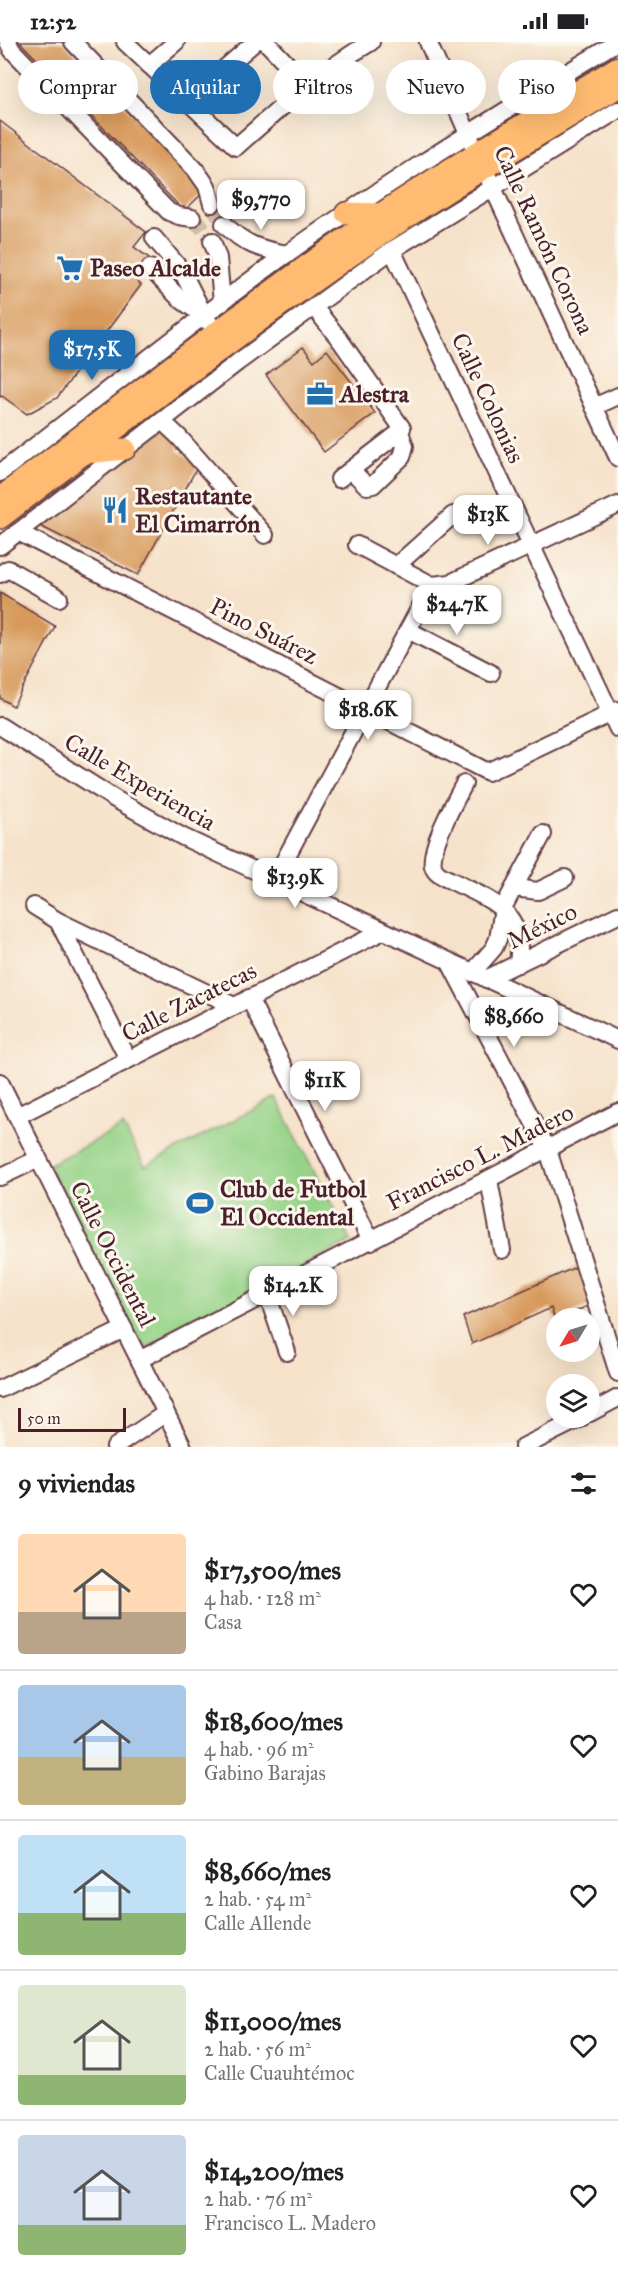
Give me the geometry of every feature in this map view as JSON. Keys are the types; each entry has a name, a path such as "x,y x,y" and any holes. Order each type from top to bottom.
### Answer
{"main road":[{"path":"0,498 221,339 382,214 485,169 618,68"},
{"path":"0,518 85,453 221,339 366,244 618,87"},
{"path":"346,213 382,214"},
{"path":"85,453 124,449"}],"street":[{"path":"8,42 12,50 169,212 192,218"},
{"path":"73,42 195,169 207,186 212,204"},
{"path":"125,42 149,65 176,42"},
{"path":"234,60 255,42"},
{"path":"266,42 283,60"},
{"path":"342,60 371,42"},
{"name":"Calle Ramón Corona","path":"428,42 618,458"},
{"path":"222,303 346,213 468,133 617,42"},
{"path":"0,473 221,339 314,307 392,250 485,169 618,110"},
{"path":"201,114 236,147 274,114"},
{"path":"224,224 238,239 260,250 287,254"},
{"path":"154,238 182,271 221,339"},
{"path":"0,546 162,421 221,339 222,303 218,258 212,241"},
{"name":"Calle Colonias","path":"392,250 531,545 614,711 618,729"},
{"path":"150,268 221,339"},
{"path":"314,307 402,428 400,432 345,474 368,486 373,485 402,456 405,446 400,432"},
{"path":"594,407 618,396"},
{"path":"162,421 179,437 265,535"},
{"path":"357,545 432,585 450,583 618,505"},
{"path":"396,566 453,515"},
{"name":"Pino Suárez","path":"18,532 488,772 614,711"},
{"path":"0,574 8,569 59,598"},
{"path":"274,880 432,585"},
{"path":"408,630 491,673"},
{"name":"Calle Experiencia","path":"0,726 115,799 183,837 618,1040"},
{"path":"464,784 443,824 432,861 433,868 442,877 488,898 503,908 518,932 520,951 518,964"},
{"path":"479,976 498,939 503,908 543,834"},
{"path":"514,888 537,891 565,878"},
{"path":"34,906 58,921 241,1002 371,1241"},
{"name":"México","path":"479,976 518,964 618,915"},
{"path":"58,921 128,1059"},
{"name":"Calle Zacatecas","path":"17,1116 383,931"},
{"path":"450,963 548,1150 618,1373"},
{"name":"Calle Occidental","path":"0,1083 183,1447"},
{"name":"Francisco L. Madero","path":"139,1360 618,1112"},
{"path":"0,1177 38,1159"},
{"path":"489,1180 502,1250"},
{"path":"267,1294 287,1352"},
{"path":"0,1389 124,1329"},
{"path":"600,1408 618,1398"},
{"path":"114,1447 166,1413"},
{"path":"523,1447 561,1428"}],"green space":[{"name":"Club de Futbol El Occidental","path":"276,1098 351,1241 144,1349 48,1165 123,1126 145,1166"}],"building":[{"path":"20,42 63,42 80,60 37,60"},
{"path":"90,114 133,114 206,190 184,211"},
{"name":"Paseo Alcalde","path":"0,121 146,232 134,247 149,258 133,278 141,285 57,398 27,414 2,396 0,397"},
{"name":"Alestra","path":"303,347 314,361 327,350 375,413 324,452 266,375"},
{"name":"Restautante El Cimarrón","path":"162,428 181,440 177,450 199,464 138,575 38,525"},
{"path":"0,593 55,626 13,706 0,698"},
{"path":"578,1266 592,1304 583,1308 546,1308 546,1310 472,1344 463,1317"}],"tunnel":[{"path":"212,204 224,224"},
{"path":"192,218 212,241"}],"place":[{"name":"Paseo Alcalde","path":"70,268"},
{"name":"Alestra","path":"320,394"},
{"name":"Restautante El Cimarrón","path":"115,510"},
{"name":"Club de Futbol El Occidental","path":"200,1203"}]}
